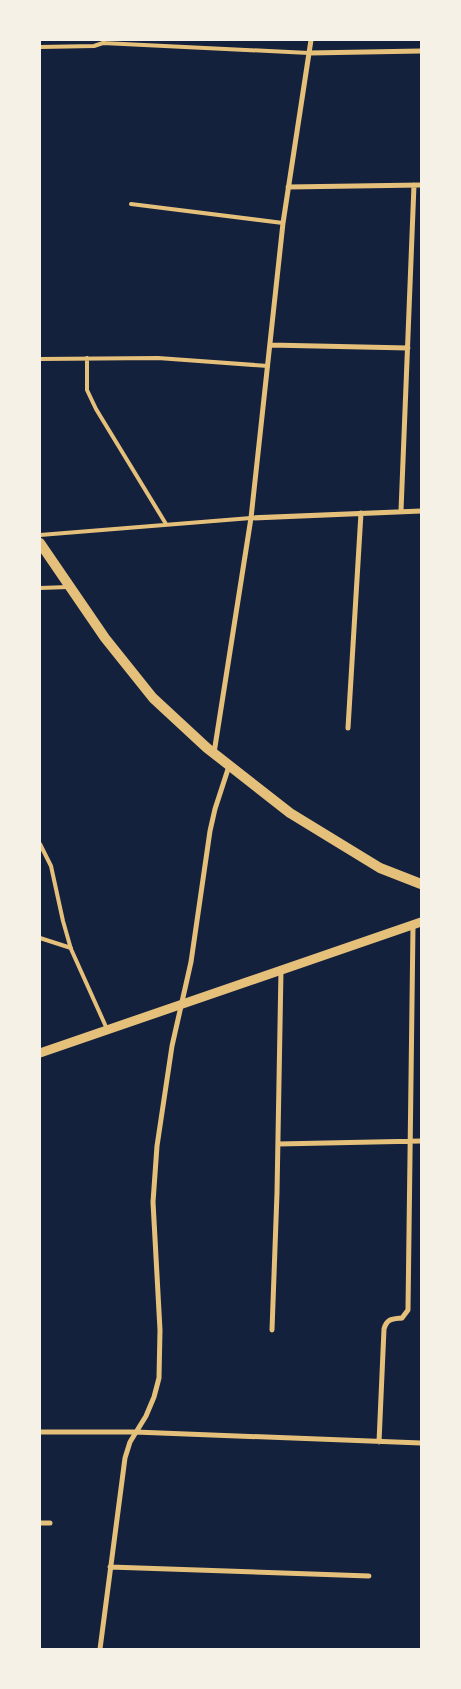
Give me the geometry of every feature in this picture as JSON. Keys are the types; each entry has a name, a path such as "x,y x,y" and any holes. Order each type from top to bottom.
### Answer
{"main road":[{"path":"40,543 105,638 154,698 214,753 290,813 380,868 421,884"}],"street":[{"path":"214,753 251,518 283,223 311,40"},
{"path":"309,53 421,50"},
{"path":"401,511 414,185"},
{"path":"288,187 421,185"},
{"path":"270,345 408,348"},
{"path":"251,518 421,510"},
{"path":"348,728 361,513"},
{"path":"100,1649 125,1458 135,1432 146,1416 159,1378 160,1330 154,1221 154,1178 157,1146 172,1046 191,962 210,831 229,766"},
{"path":"40,1053 417,924 410,1141 408,1310 402,1318 389,1320 385,1323 378,1442"},
{"path":"272,1330 281,970"},
{"path":"278,1144 421,1141"},
{"path":"40,1432 135,1432 421,1443"},
{"path":"40,1522 50,1523"},
{"path":"110,1567 369,1576"}],"lane":[{"path":"40,47 94,46 103,42 309,53"},
{"path":"131,204 283,223"},
{"path":"86,358 87,390 96,410 166,524"},
{"path":"40,359 158,358 268,366"},
{"path":"40,535 251,518"},
{"path":"40,588 69,587"},
{"path":"40,844 51,866 63,920 72,949 107,1030"},
{"path":"40,938 72,949"}]}
